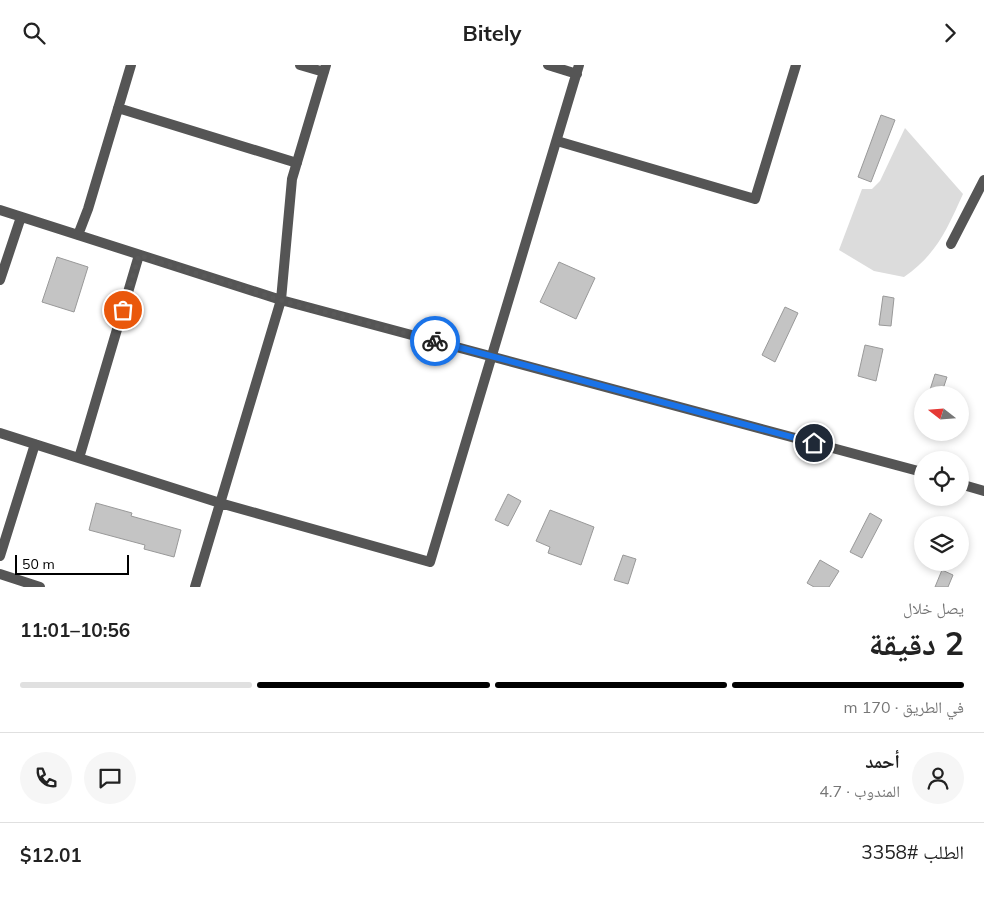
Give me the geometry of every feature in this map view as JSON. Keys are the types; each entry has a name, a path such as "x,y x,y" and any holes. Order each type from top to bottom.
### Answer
{"street":[{"path":"78,235 88,209 130,65"},
{"path":"196,587 280,300 292,179 325,68 300,65"},
{"path":"0,433 220,503 430,562 578,69 548,65"},
{"path":"556,141 756,199 796,65"},
{"path":"118,108 297,163"},
{"path":"950,244 984,180"},
{"path":"0,210 280,300 914,470"},
{"path":"0,280 21,217"},
{"path":"79,458 139,255"},
{"path":"0,556 35,444"},
{"path":"969,487 984,491"},
{"path":"0,574 40,587"}],"shaded area":[{"path":"905,128 963,194 946,230 933,250 904,277 874,271 839,250 862,189 872,189 880,181"}],"building":[{"path":"881,115 895,120 871,182 858,177"},
{"path":"57,257 88,267 74,312 42,302"},
{"path":"559,262 595,278 576,319 540,302"},
{"path":"883,296 894,298 891,326 879,325"},
{"path":"785,307 798,313 775,362 762,355"},
{"path":"865,345 883,349 876,381 858,376"},
{"path":"935,374 947,377 944,386 931,386"},
{"path":"508,494 521,501 508,526 495,520"},
{"path":"96,503 132,513 131,516 181,530 174,557 144,549 145,545 89,530"},
{"path":"550,510 594,527 581,565 548,553 550,547 536,541"},
{"path":"870,513 882,520 862,558 850,552"},
{"path":"623,555 636,559 628,584 614,580"},
{"path":"820,560 839,571 829,587 814,587 807,583"},
{"path":"942,571 953,575 948,587 935,587"}],"way so far":[{"path":"123,310 139,255 280,300 435,341"}],"route":[{"path":"435,341 814,443"}]}
